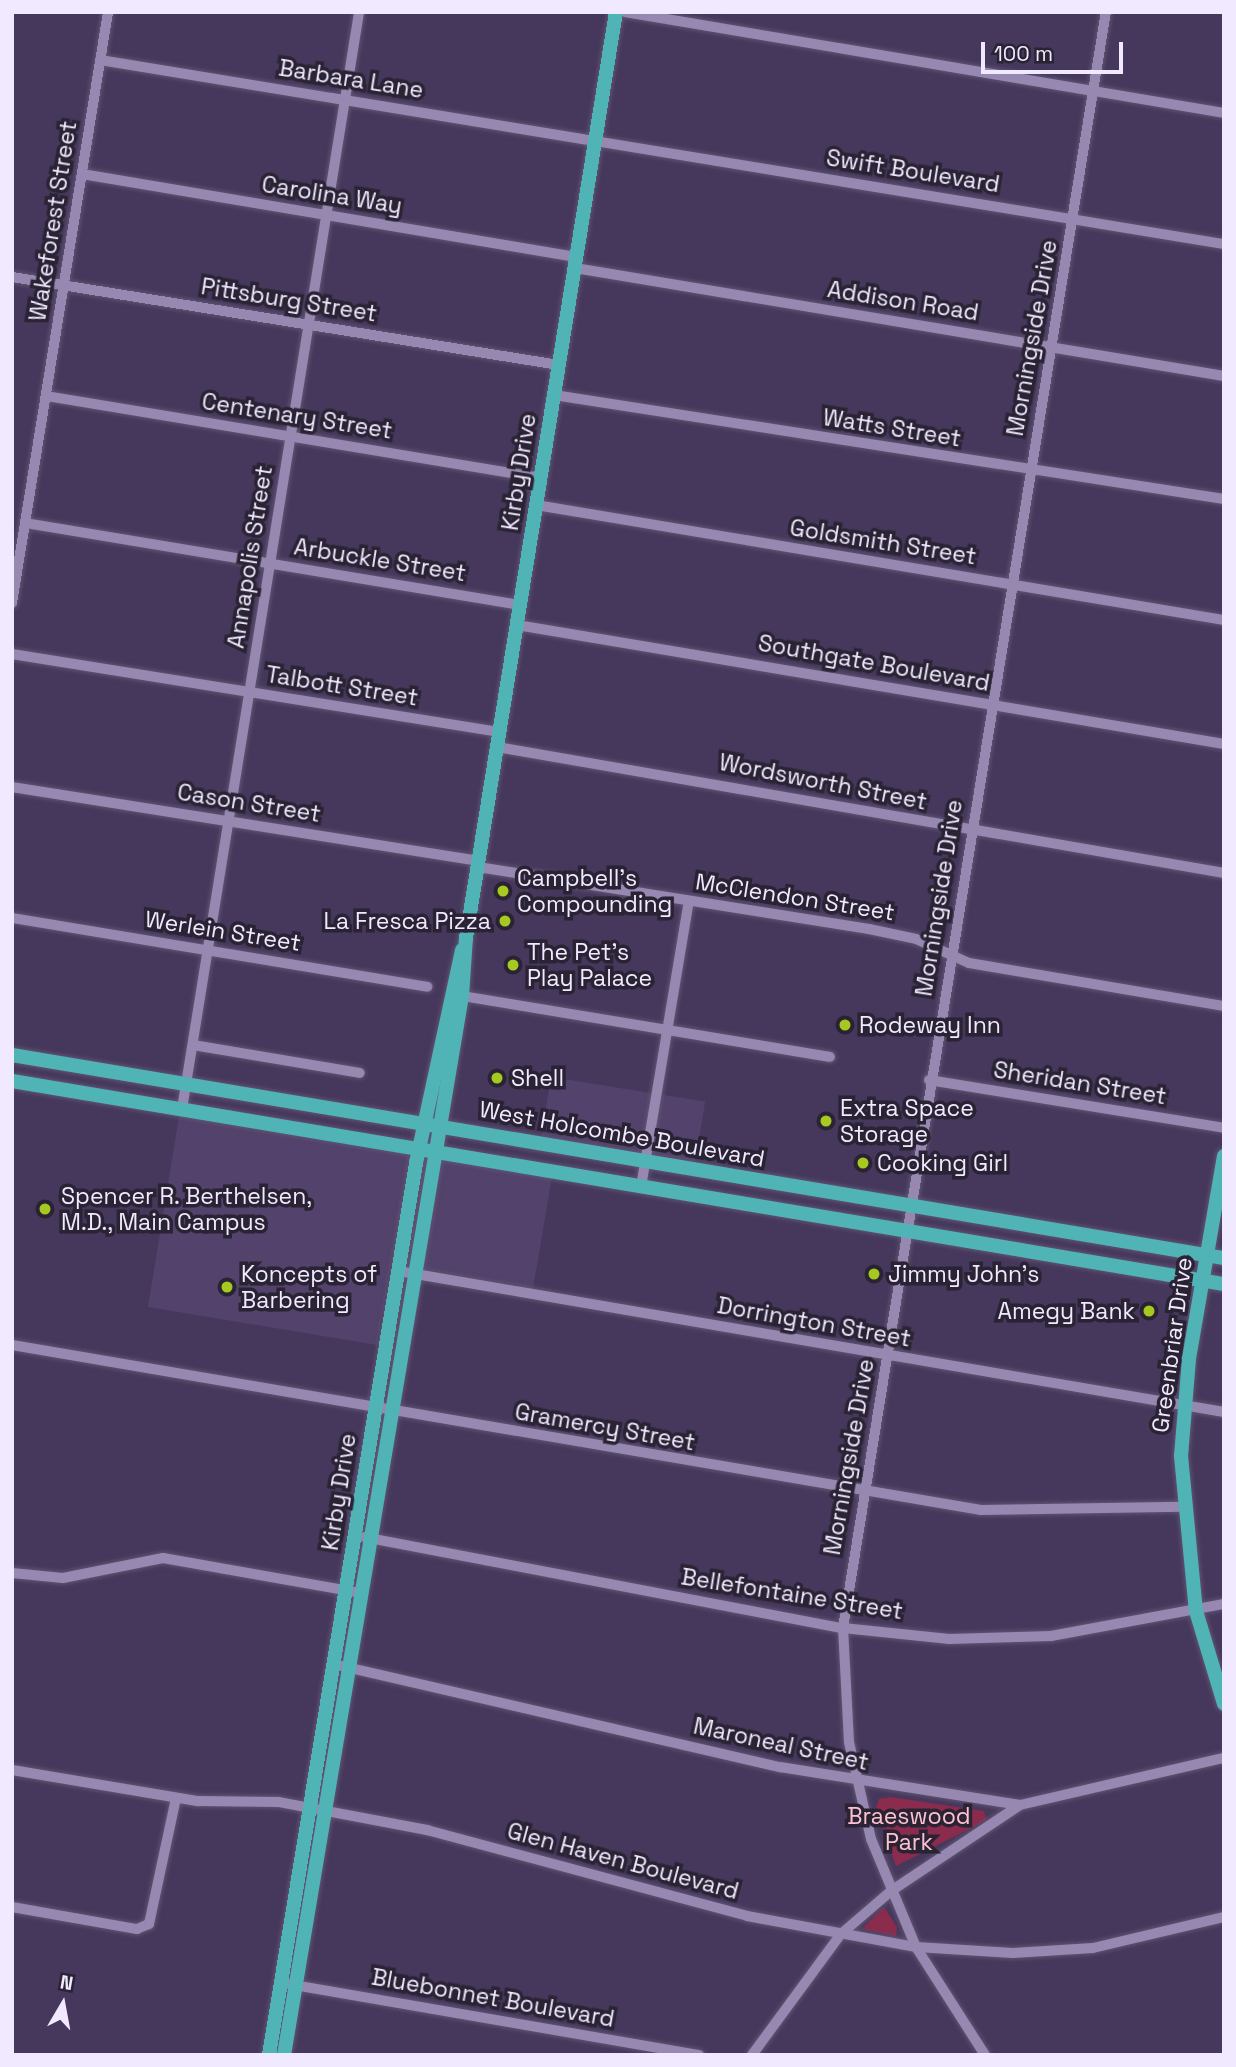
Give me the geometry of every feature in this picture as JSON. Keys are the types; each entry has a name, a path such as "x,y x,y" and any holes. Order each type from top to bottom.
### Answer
{"main road":[{"name":"Kirby Drive","path":"284,2055 393,1411 435,1151 432,1125 466,938 616,12"},
{"name":"West Holcombe Boulevard","path":"12,1055 1224,1258"},
{"name":"West Holcombe Boulevard","path":"12,1081 1224,1284"},
{"name":"Kirby Drive","path":"269,2055 419,1148 432,1125"},
{"name":"Greenbriar Drive","path":"1224,1156 1183,1406 1182,1507 1196,1611 1224,1704"}],"street":[{"name":"Wakeforest Street","path":"12,603 15,564 25,523 108,12"},
{"name":"Annapolis Street","path":"182,1109 359,12"},
{"path":"625,12 1224,113"},
{"name":"Morningside Drive","path":"985,2055 916,1947 891,1891 856,1782 844,1628 929,1080 1106,12"},
{"name":"Barbara Lane","path":"100,60 595,140"},
{"name":"Swift Boulevard","path":"595,140 1224,244"},
{"name":"Carolina Way","path":"82,174 327,215 575,262"},
{"name":"Addison Road","path":"575,262 1224,376"},
{"name":"Pittsburg Street","path":"12,277 559,365"},
{"name":"Watts Street","path":"554,395 961,461 1031,465 1224,499"},
{"name":"Centenary Street","path":"46,396 541,478"},
{"name":"Goldsmith Street","path":"536,505 1224,620"},
{"name":"Arbuckle Street","path":"25,523 520,605"},
{"name":"Southgate Boulevard","path":"517,625 1224,744"},
{"name":"Talbott Street","path":"12,654 500,732"},
{"name":"Wordsworth Street","path":"497,747 867,808 970,831 1224,873"},
{"name":"Cason Street","path":"12,787 478,864"},
{"name":"McClendon Street","path":"478,864 896,934 951,956 1224,1006"},
{"path":"641,1187 689,901"},
{"name":"Werlein Street","path":"12,918 427,987"},
{"path":"456,995 830,1057"},
{"path":"193,1045 360,1073"},
{"name":"Sheridan Street","path":"929,1080 1224,1128"},
{"name":"Dorrington Street","path":"398,1271 1224,1412"},
{"name":"Gramercy Street","path":"18,1346 863,1493 981,1510 1182,1507"},
{"name":"Bellefontaine Street","path":"355,1535 844,1628 999,1639 1196,1611 1224,1604"},
{"path":"12,1573 63,1578 163,1558 362,1593"},
{"name":"Maroneal Street","path":"333,1664 856,1782 1020,1805 1224,1758"},
{"name":"Glen Haven Boulevard","path":"12,1770 176,1798 326,1810 841,1934 916,1947 1013,1953 1093,1948 1224,1917"},
{"path":"12,1907 137,1929 153,1919 176,1798"},
{"path":"752,2055 841,1934 891,1891 1020,1805"},
{"name":"Bluebonnet Boulevard","path":"281,1983 699,2055"}],"shaded area":[{"path":"551,1077 705,1101 696,1162 541,1137"},
{"path":"179,1116 552,1176 533,1289 391,1263 377,1345 148,1307"}],"green space":[{"name":"Braeswood Park","path":"891,1797 984,1811 987,1820 896,1866 876,1807 879,1799"},
{"path":"884,1907 897,1927 896,1936 862,1929"}],"place":[{"name":"Campbell's Compounding","path":"503,891"},
{"name":"La Fresca Pizza","path":"505,921"},
{"name":"The Pet's Play Palace","path":"513,965"},
{"name":"Rodeway Inn","path":"845,1025"},
{"name":"Shell","path":"497,1078"},
{"name":"Extra Space Storage","path":"826,1121"},
{"name":"Cooking Girl","path":"863,1163"},
{"name":"Spencer R. Berthelsen, M.D., Main Campus","path":"45,1209"},
{"name":"Jimmy John's","path":"874,1274"},
{"name":"Koncepts of Barbering","path":"227,1287"},
{"name":"Amegy Bank","path":"1149,1311"}]}
